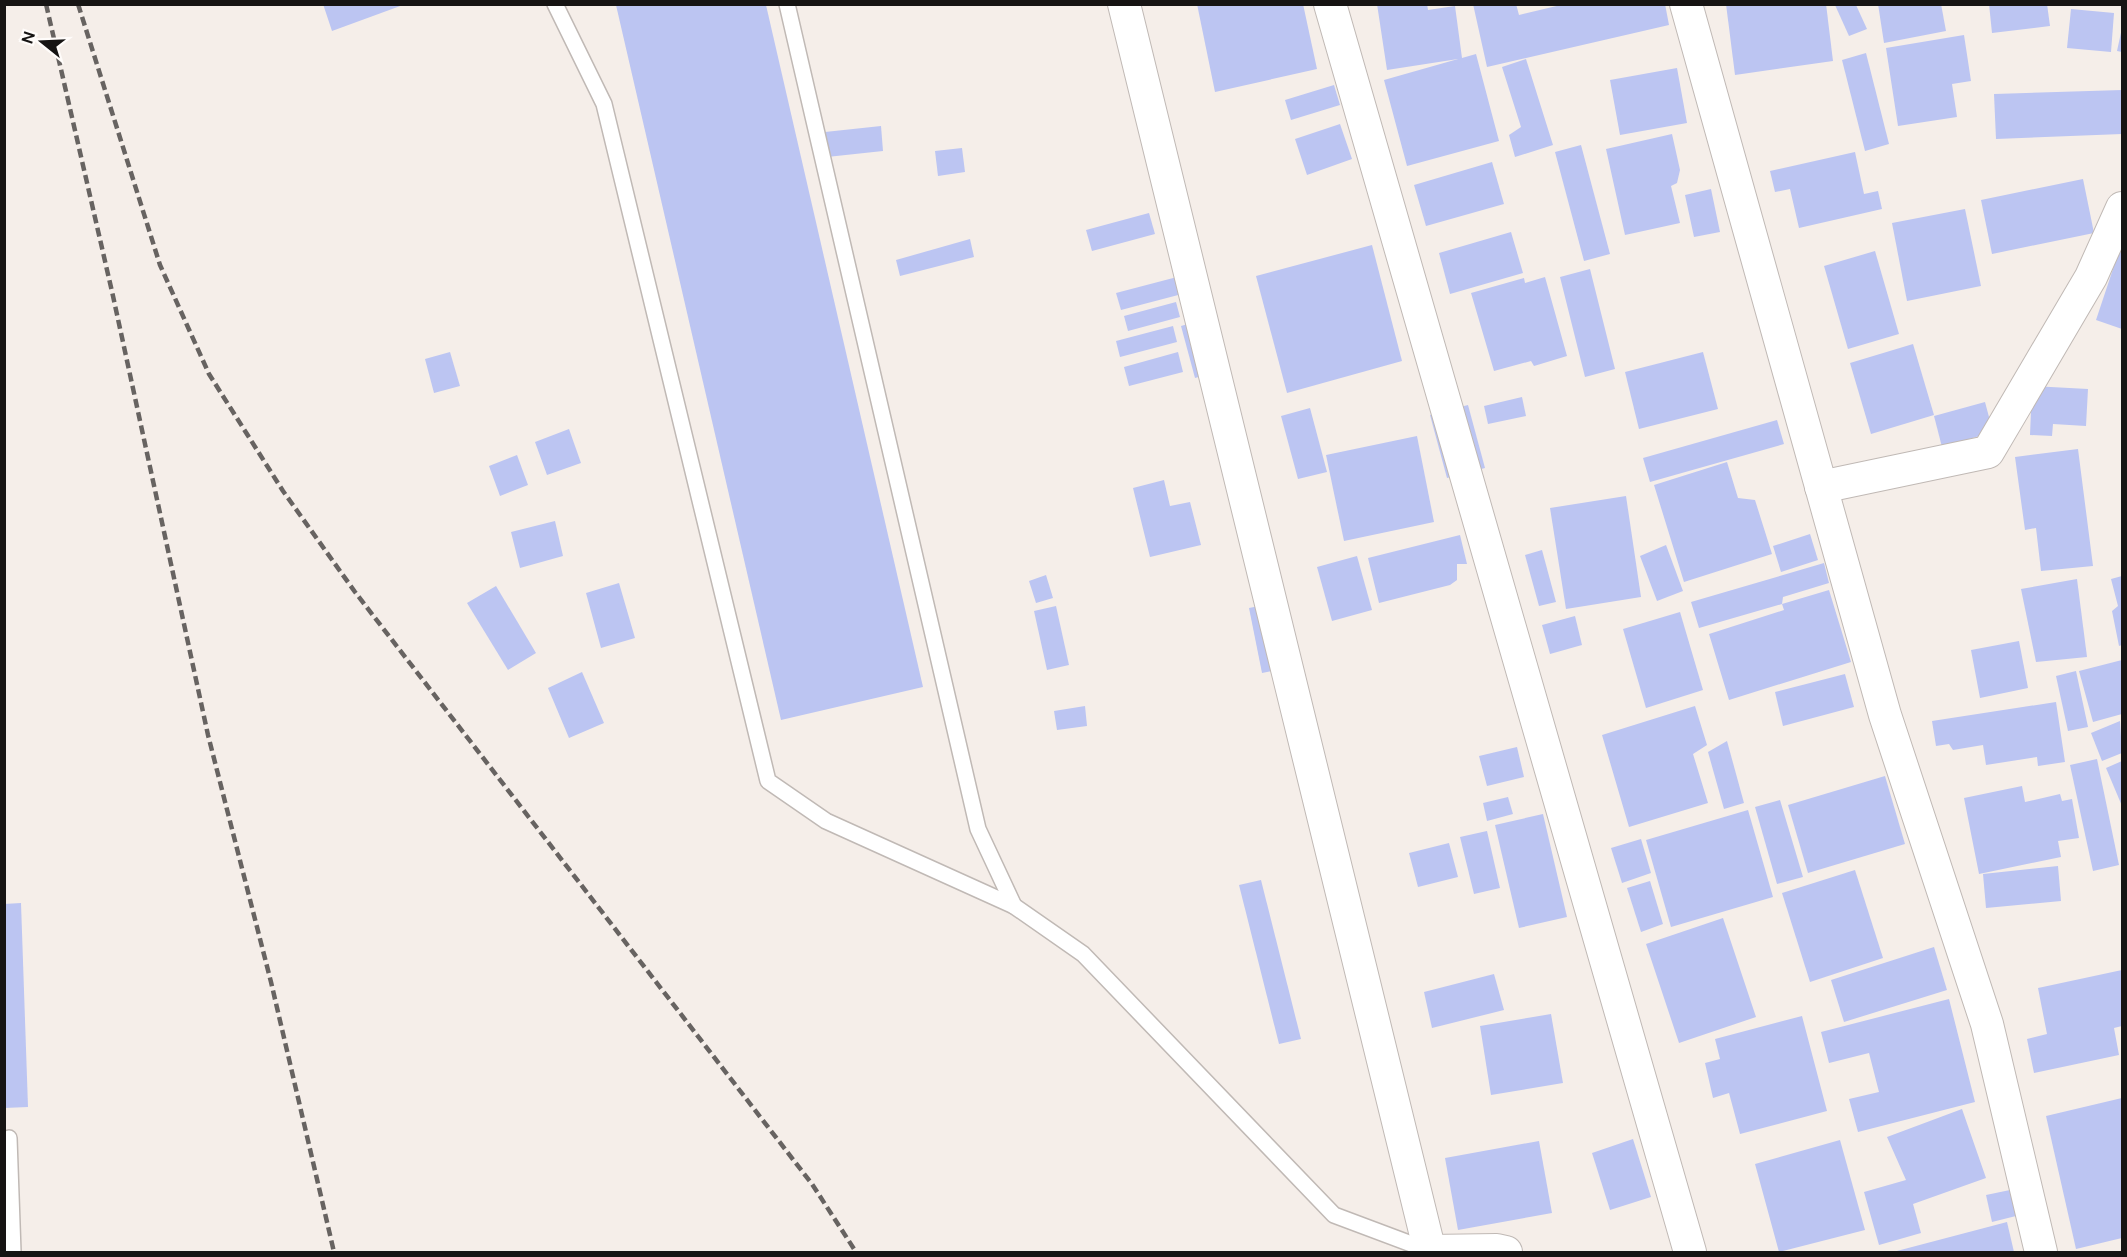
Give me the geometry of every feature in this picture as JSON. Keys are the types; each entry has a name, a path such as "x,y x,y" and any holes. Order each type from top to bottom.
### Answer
{"street":[{"path":"1124,4 1430,1252 1497,1250 1506,1252"},
{"path":"1330,4 1690,1252"},
{"path":"1686,4 1885,716 1987,1024 2041,1252"},
{"path":"1821,487 1988,452 2091,277 2122,213"}],"lane":[{"path":"555,4 604,104 768,781 826,821 1014,906 1083,954 1334,1215 1430,1252"},
{"path":"787,4 978,829 1014,906"},
{"path":"9,1138 13,1252"}],"building":[{"path":"323,4 403,4 403,5 332,31"},
{"path":"1197,4 1303,4 1317,69 1215,92"},
{"path":"1377,4 1427,4 1428,10 1455,6 1462,58 1476,54 1499,141 1407,166 1384,80 1458,59 1387,70"},
{"path":"1473,4 1516,4 1519,15 1565,4 1665,4 1669,25 1487,67"},
{"path":"1726,4 1826,4 1833,61 1735,75"},
{"path":"1878,4 1941,4 1946,31 1884,43"},
{"path":"1989,4 2047,4 2050,26 1992,33"},
{"path":"616,5 766,5 923,687 781,720"},
{"path":"1835,5 1856,5 1867,29 1849,36"},
{"path":"2071,9 2114,13 2111,52 2067,48"},
{"path":"2122,28 2122,52 2117,51"},
{"path":"1964,35 1971,81 1952,84 1957,117 1898,126 1886,48"},
{"path":"1866,53 1889,144 1865,151 1842,60"},
{"path":"1526,59 1553,145 1515,157 1509,135 1521,127 1502,67"},
{"path":"1677,68 1687,123 1620,135 1610,80"},
{"path":"1334,85 1340,105 1291,120 1285,100"},
{"path":"2122,90 2122,134 1996,139 1994,94"},
{"path":"1340,124 1352,159 1307,175 1295,139"},
{"path":"881,126 883,151 827,157 825,132"},
{"path":"1672,134 1680,170 1677,183 1671,186 1680,223 1625,235 1606,149"},
{"path":"1581,145 1610,254 1584,261 1555,152"},
{"path":"962,148 965,172 938,176 935,151"},
{"path":"1855,152 1864,194 1878,191 1882,209 1799,228 1790,189 1775,192 1770,171"},
{"path":"1492,162 1504,204 1426,226 1414,185"},
{"path":"2083,179 2094,233 1992,254 1981,200"},
{"path":"1711,189 1720,232 1694,237 1685,195"},
{"path":"1965,209 1981,286 1907,301 1892,223"},
{"path":"1149,213 1155,234 1092,251 1086,230"},
{"path":"1511,232 1523,273 1450,294 1439,253"},
{"path":"970,239 974,257 900,276 896,260"},
{"path":"2122,242 2122,329 2096,320"},
{"path":"1372,245 1402,361 1287,393 1256,276"},
{"path":"1875,251 1899,334 1848,349 1824,266"},
{"path":"1590,269 1615,369 1585,377 1560,277"},
{"path":"1177,277 1182,294 1121,310 1116,293"},
{"path":"1545,277 1567,356 1534,366 1531,361 1494,371 1471,293 1524,278 1525,283"},
{"path":"1176,302 1180,317 1128,331 1124,316"},
{"path":"1198,321 1213,373 1195,378 1181,326"},
{"path":"1173,326 1177,342 1120,357 1116,341"},
{"path":"1913,344 1934,415 1871,434 1850,363"},
{"path":"450,352 460,386 434,393 425,359"},
{"path":"1178,352 1183,372 1129,386 1124,367"},
{"path":"1703,352 1718,409 1639,429 1625,372"},
{"path":"2032,386 2088,389 2086,426 2053,424 2052,436 2030,435"},
{"path":"1522,397 1526,416 1488,424 1484,406"},
{"path":"1985,402 1993,432 1942,447 1934,416"},
{"path":"1468,405 1485,468 1447,478 1430,415"},
{"path":"1310,408 1327,472 1298,479 1281,416"},
{"path":"1777,420 1784,444 1650,482 1643,458"},
{"path":"569,429 581,463 547,475 535,442"},
{"path":"1417,436 1434,522 1344,541 1326,455"},
{"path":"2078,449 2093,566 2041,571 2036,528 2025,530 2015,457"},
{"path":"517,455 528,485 500,496 489,466"},
{"path":"1727,462 1738,498 1755,500 1772,554 1684,582 1654,485"},
{"path":"1164,480 1170,506 1190,502 1201,545 1150,557 1133,488"},
{"path":"1626,496 1641,597 1566,609 1550,508"},
{"path":"555,521 563,556 520,568 511,532"},
{"path":"1810,534 1818,560 1781,572 1773,546"},
{"path":"1460,535 1467,564 1457,564 1457,580 1450,585 1379,603 1368,558"},
{"path":"1666,545 1683,591 1657,601 1640,556"},
{"path":"1542,550 1556,602 1539,606 1525,555"},
{"path":"1357,556 1372,610 1332,621 1317,567"},
{"path":"1824,563 1829,583 1783,597 1782,604 1699,628 1691,602"},
{"path":"1046,575 1053,598 1036,603 1029,581"},
{"path":"2122,576 2122,645 2119,646 2112,611 2118,606 2111,579"},
{"path":"2077,579 2087,657 2036,662 2021,589"},
{"path":"619,583 635,638 601,648 586,593"},
{"path":"496,586 536,653 508,670 467,603"},
{"path":"1829,590 1851,662 1729,700 1709,634 1784,610 1782,604"},
{"path":"1264,605 1277,670 1262,673 1249,608"},
{"path":"1056,606 1069,665 1047,670 1034,611"},
{"path":"1680,612 1703,690 1646,708 1623,629"},
{"path":"1575,616 1582,645 1550,654 1542,625"},
{"path":"2019,641 2028,688 1980,698 1971,650"},
{"path":"2122,660 2122,714 2093,722 2079,671"},
{"path":"2076,671 2088,727 2068,731 2056,676"},
{"path":"582,672 604,723 569,738 548,688"},
{"path":"1845,674 1854,707 1783,726 1775,692"},
{"path":"2056,702 2065,762 2038,766 2037,757 1986,765 1983,745 1953,750 1949,744 1936,746 1932,721"},
{"path":"1085,706 1087,726 1057,730 1054,711"},
{"path":"1695,706 1707,745 1693,754 1708,803 1629,827 1602,735"},
{"path":"2120,721 2122,753 2102,761 2091,733"},
{"path":"1727,741 1744,803 1724,809 1708,752"},
{"path":"1517,747 1524,777 1487,786 1479,756"},
{"path":"2097,759 2119,865 2093,871 2070,765"},
{"path":"2122,761 2122,806 2106,768"},
{"path":"1885,776 1905,844 1808,873 1788,805"},
{"path":"2022,786 2025,802 2060,794 2062,801 2072,799 2079,838 2058,841 2061,857 1979,874 1964,798"},
{"path":"1508,797 1513,814 1487,821 1483,803"},
{"path":"1780,800 1803,877 1777,884 1755,807"},
{"path":"1748,810 1773,897 1671,927 1646,840"},
{"path":"1543,814 1567,917 1519,928 1495,825"},
{"path":"1487,831 1500,888 1474,894 1460,837"},
{"path":"1641,839 1651,873 1622,883 1611,848"},
{"path":"1449,843 1458,877 1418,887 1409,853"},
{"path":"2058,866 2061,901 1986,908 1983,874"},
{"path":"1855,870 1883,958 1810,982 1782,893"},
{"path":"1261,880 1301,1039 1279,1044 1239,885"},
{"path":"1650,881 1663,924 1641,932 1627,888"},
{"path":"21,903 28,1107 4,1108 4,904"},
{"path":"1723,918 1756,1017 1679,1043 1646,944"},
{"path":"1934,947 1947,990 1844,1022 1831,980"},
{"path":"2122,970 2122,1026 2114,1028 2119,1055 2034,1073 2027,1039 2047,1034 2038,988"},
{"path":"1494,974 1504,1010 1432,1028 1424,992"},
{"path":"1949,999 1975,1102 1858,1132 1849,1099 1879,1092 1869,1053 1829,1063 1821,1032"},
{"path":"1551,1014 1563,1083 1491,1095 1480,1026"},
{"path":"1802,1016 1827,1111 1740,1134 1729,1093 1713,1098 1705,1063 1720,1059 1715,1039"},
{"path":"2122,1098 2122,1238 2076,1249 2046,1116"},
{"path":"1962,1109 1986,1178 1913,1204 1921,1233 1879,1245 1864,1192 1906,1180 1887,1137"},
{"path":"1633,1139 1651,1197 1610,1210 1592,1153"},
{"path":"1840,1140 1865,1230 1779,1252 1755,1164"},
{"path":"1539,1141 1552,1213 1458,1230 1445,1158"},
{"path":"2010,1190 2016,1216 1992,1222 1986,1195"},
{"path":"2007,1222 2014,1252 1893,1252"}],"railway":[{"path":"46,4 113,296 208,735 271,982 334,1252"},
{"path":"78,4 160,265 209,374 283,491 355,592 812,1184 856,1252"}]}
